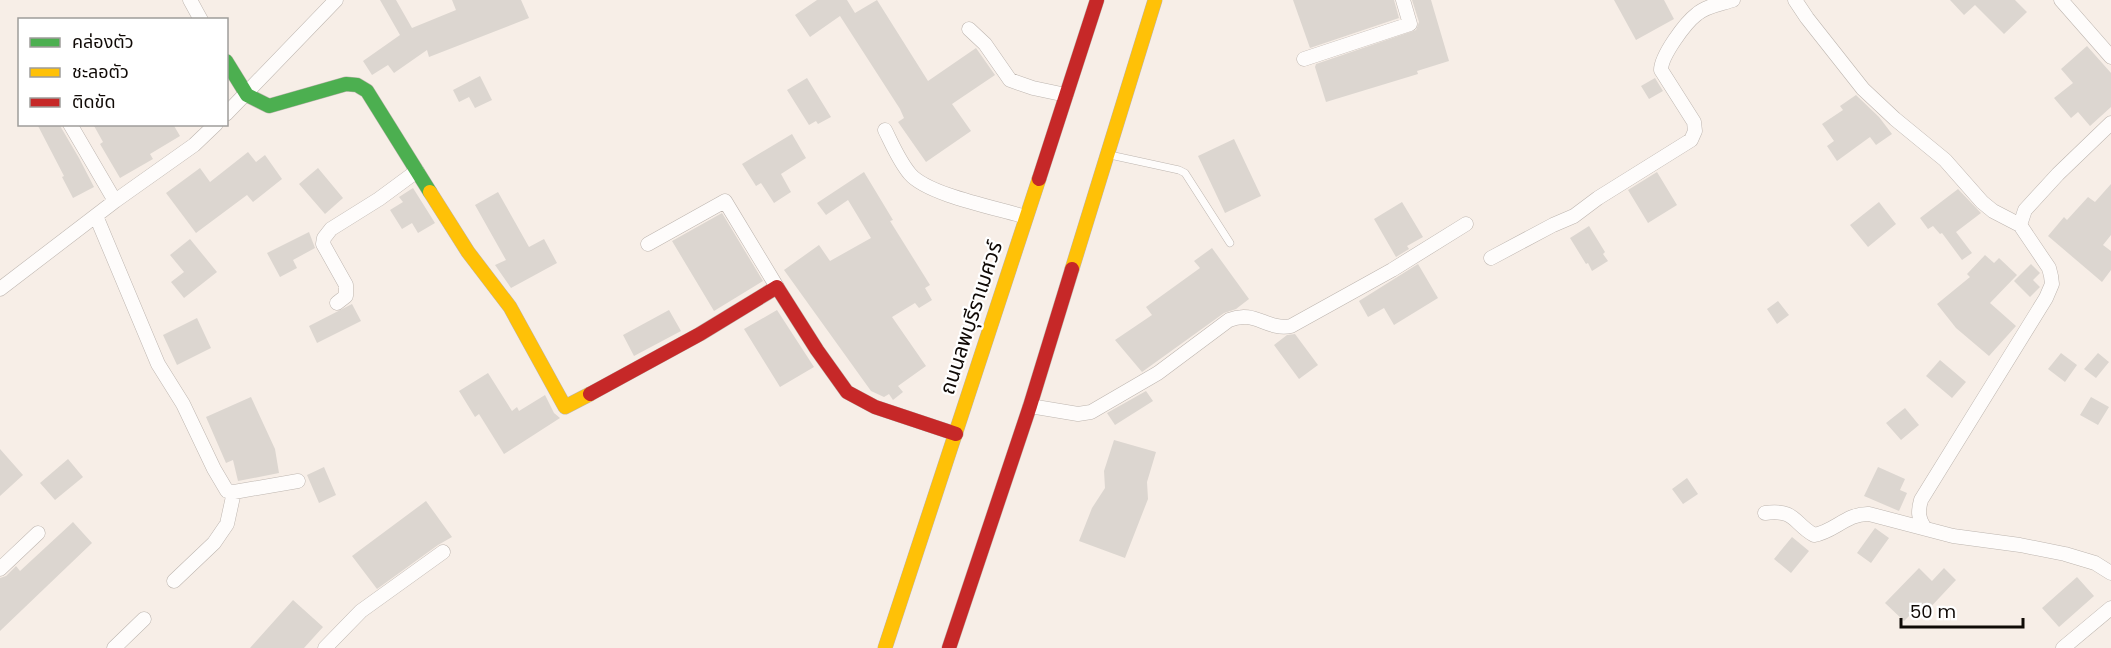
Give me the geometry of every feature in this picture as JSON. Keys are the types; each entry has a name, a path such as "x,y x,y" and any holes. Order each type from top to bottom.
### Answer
{"main road":[{"name":"ถนนลพบุรีราเมศวร์","path":"885,648 1097,0"},
{"path":"949,648 1030,406 1155,0"},
{"path":"228,64 247,95 269,106 346,84 360,86 370,94 468,252 486,271 509,304 565,408 700,334 777,287 847,392 875,407 956,435"}],"street":[{"path":"190,0 200,18"},
{"path":"228,112 336,0"},
{"path":"1304,59 1410,24 1403,0"},
{"path":"1491,258 1574,216 1598,198 1691,140 1695,131 1694,122 1662,70 1662,63 1666,53 1697,14 1733,0"},
{"path":"1796,0 1807,18 1863,89 1895,119 1946,160 1982,202 1993,211 2020,225 2049,268 2051,276 2050,290 1921,500 1918,513 1919,520 1924,527"},
{"path":"2061,0 2111,57"},
{"path":"969,29 985,44 1010,80 1066,95"},
{"path":"2020,225 2025,210 2084,147 2111,123"},
{"path":"71,126 114,201"},
{"path":"0,289 114,201 194,145 214,126"},
{"path":"885,130 906,169 922,184 938,191 1026,217"},
{"path":"337,303 346,296 346,285 323,244 327,233 417,171"},
{"path":"648,244 725,201 777,287"},
{"path":"96,216 158,364 183,404 214,469 227,490 234,492 298,481"},
{"path":"1030,406 1078,414 1091,412 1158,373 1229,320 1250,316 1275,326 1291,326 1392,270 1466,224"},
{"path":"174,581 214,543 227,525 234,492"},
{"path":"1765,513 1790,515 1814,535 1862,514 1924,527 1953,536 2066,554 2095,563 2111,573"},
{"path":"0,569 38,533"},
{"path":"325,648 361,611 443,552"},
{"path":"2063,648 2111,608"},
{"path":"114,648 144,619"}],"lane":[{"path":"1108,154 1185,173 1230,243"}],"building":[{"path":"380,0 396,0 412,28 456,10 452,0 521,0 529,18 429,57 427,50 394,73 388,65 372,75 363,61 400,35"},
{"path":"817,0 847,0 855,13 877,0 928,81 976,48 995,75 952,104 971,131 926,162 898,122 904,118 900,109 840,16 810,37 795,15"},
{"path":"1293,0 1394,0 1399,18 1310,48"},
{"path":"1412,0 1431,0 1449,61 1417,71 1418,74 1326,102 1316,64 1416,30 1419,22"},
{"path":"1614,0 1664,0 1674,19 1636,40"},
{"path":"1950,0 2015,0 2027,12 2004,34 1975,5 1964,15"},
{"path":"2087,46 2111,73 2111,107 2090,126 2078,112 2071,118 2054,98 2073,83 2061,69"},
{"path":"480,76 492,100 475,108 469,97 459,102 453,90"},
{"path":"807,78 831,117 818,124 816,121 809,125 787,90"},
{"path":"1655,78 1663,91 1649,99 1641,86"},
{"path":"1856,95 1879,117 1892,134 1876,145 1870,137 1837,161 1827,146 1834,141 1822,124 1843,110 1840,106"},
{"path":"38,126 60,126 94,187 73,198 62,177 64,176"},
{"path":"94,126 174,126 180,136 150,154 153,159 120,178 100,144 103,142"},
{"path":"792,134 806,158 781,174 791,192 774,203 761,183 756,186 742,164"},
{"path":"1234,139 1261,196 1225,213 1198,156"},
{"path":"248,152 256,162 265,155 282,179 253,202 247,195 196,233 166,193 200,168 210,182"},
{"path":"318,168 343,198 325,214 299,184"},
{"path":"864,172 893,220 890,221 930,285 925,288 932,300 919,308 915,303 892,317 926,366 898,386 903,392 893,400 889,394 884,397 871,391 784,270 819,245 830,261 871,238 848,200 826,215 817,203"},
{"path":"1657,172 1677,205 1648,223 1628,190"},
{"path":"2111,184 2111,235 2103,245 2111,251 2111,270 2102,282 2048,236 2064,217 2067,220 2088,197 2095,202"},
{"path":"413,188 435,223 418,233 412,223 402,229 390,210 403,202 399,197"},
{"path":"1958,189 1981,213 1956,232 1972,253 1962,260 1942,233 1940,234 1933,226 1928,229 1920,218"},
{"path":"498,192 529,247 544,239 557,263 511,288 495,265 506,260 475,205"},
{"path":"1402,202 1423,237 1407,246 1409,249 1396,257 1374,219"},
{"path":"1879,202 1896,224 1868,247 1850,225"},
{"path":"722,213 763,281 714,311 672,241"},
{"path":"1589,226 1608,261 1592,271 1570,238"},
{"path":"309,232 315,248 293,260 297,268 280,277 267,253"},
{"path":"190,239 217,272 184,298 171,282 184,272 170,255"},
{"path":"1212,248 1249,299 1236,309 1224,313 1142,372 1115,340 1152,315 1146,307 1200,268 1194,261"},
{"path":"1985,255 1994,263 1999,258 2017,275 1990,303 2016,326 1989,356 1956,328 1937,304 1970,277 1967,274"},
{"path":"1418,264 1438,298 1394,325 1384,308 1368,317 1359,301"},
{"path":"2031,264 2040,273 2033,280 2040,287 2030,297 2014,281"},
{"path":"1778,301 1789,315 1777,324 1767,309"},
{"path":"352,304 361,321 317,343 309,326"},
{"path":"669,310 681,331 634,356 623,335"},
{"path":"777,310 814,367 780,387 744,329"},
{"path":"197,318 211,348 177,365 163,335"},
{"path":"1295,334 1318,365 1299,379 1274,345 1287,335"},
{"path":"2061,353 2077,365 2065,382 2048,369"},
{"path":"2098,353 2109,362 2096,378 2084,369"},
{"path":"1940,360 1966,382 1952,398 1926,376"},
{"path":"488,373 512,411 517,407 519,411 545,395 554,413 560,418 504,454 479,414 475,417 459,391"},
{"path":"1146,391 1153,401 1115,425 1107,413"},
{"path":"251,397 275,449 279,473 238,481 233,460 226,463 206,417"},
{"path":"2091,397 2109,407 2098,425 2080,415"},
{"path":"1905,408 1919,425 1901,440 1886,423"},
{"path":"1114,440 1156,452 1147,482 1148,499 1125,558 1079,541 1092,508 1105,488 1104,471"},
{"path":"0,449 23,475 0,496"},
{"path":"68,459 83,477 55,500 40,483"},
{"path":"324,467 336,495 319,503 307,475"},
{"path":"1878,467 1905,479 1900,490 1907,493 1899,511 1864,496"},
{"path":"1687,478 1698,494 1683,504 1672,489"},
{"path":"426,501 452,537 377,589 352,556"},
{"path":"73,522 92,543 0,631 0,578 6,576 16,566 20,571"},
{"path":"1875,528 1889,538 1871,563 1857,553"},
{"path":"1792,537 1809,551 1791,573 1774,559"},
{"path":"1919,568 1932,581 1944,568 1956,580 1926,612 1919,606 1904,621 1885,603"},
{"path":"2077,577 2094,596 2059,627 2042,608"},
{"path":"293,600 323,627 304,648 250,648"}],"traffic: fast":[{"path":"228,64 247,95 269,106 346,84 357,85 367,91 430,192"}],"traffic: slow":[{"path":"1072,269 1155,0"},
{"path":"885,648 1039,179"},
{"path":"430,192 468,252 510,307 565,407 590,394"}],"traffic: jam":[{"path":"1039,179 1097,0"},
{"path":"949,648 1030,406 1072,269"},
{"path":"590,394 700,334 777,287 847,392 875,407 956,434"}]}
